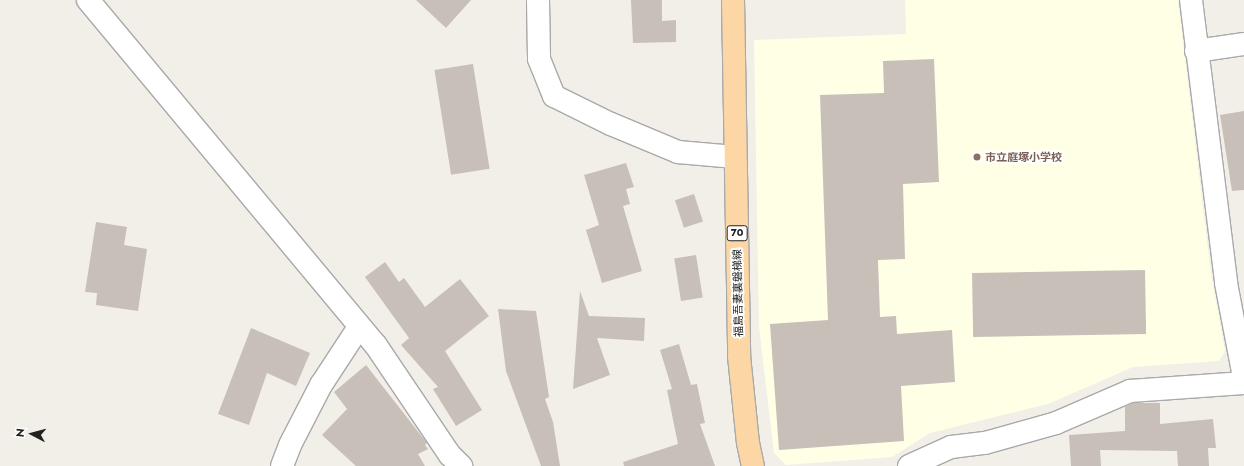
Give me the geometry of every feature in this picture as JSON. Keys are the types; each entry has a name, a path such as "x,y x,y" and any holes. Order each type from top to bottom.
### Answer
{"main road":[{"name":"福島吾妻裏磐梯線","path":"733,0 739,356 748,443 753,466"}],"street":[{"path":"88,0 375,344 450,455 461,466"},
{"path":"538,0 539,59 554,96 611,124 678,152 735,157"},
{"path":"1191,0 1196,51 1226,283 1244,377"},
{"path":"1196,51 1244,44"},
{"path":"282,466 290,445 321,385 359,326"},
{"path":"909,466 951,447 985,443 1056,423 1130,391 1244,383"}],"shaded area":[{"name":"市立庭塚小学校","path":"905,0 1178,0 1211,273 1225,351 1219,361 1133,367 1048,404 930,433 892,457 786,465 774,453 759,327 754,40 906,34"}],"building":[{"path":"416,0 471,0 446,28"},
{"path":"631,0 662,0 662,21 676,20 676,42 633,43"},
{"path":"934,59 939,182 903,184 905,259 878,260 880,317 896,316 897,334 952,330 955,382 901,386 904,441 779,450 770,324 828,320 820,95 884,93 883,61"},
{"path":"473,64 490,169 451,175 434,70"},
{"path":"1244,111 1244,190 1232,191 1220,115"},
{"path":"626,163 634,187 626,189 630,204 623,206 642,271 602,283 586,230 599,225 584,175"},
{"path":"694,194 703,222 684,228 675,200"},
{"path":"96,222 127,227 124,245 147,249 138,311 96,305 97,293 85,292"},
{"path":"696,255 703,297 681,301 674,258"},
{"path":"385,262 399,282 404,278 425,307 460,279 489,316 445,351 482,410 456,426 433,389 438,387 401,345 409,338 365,277"},
{"path":"1145,270 1146,334 973,337 972,273"},
{"path":"580,291 589,316 645,318 644,341 597,338 610,375 573,389"},
{"path":"498,309 536,311 549,397 545,399 553,422 560,466 541,466 506,371"},
{"path":"251,328 310,353 296,386 267,373 249,425 218,414"},
{"path":"679,344 691,385 697,384 705,423 700,424 715,466 624,466 623,462 678,444 667,390 672,389 660,350"},
{"path":"366,365 427,443 425,445 428,449 418,454 425,466 356,466 322,435 347,409 334,392"},
{"path":"1133,403 1160,403 1160,424 1213,419 1216,448 1208,448 1209,466 1178,466 1177,451 1100,450 1101,466 1071,466 1069,435 1125,431 1125,407"}],"place":[{"name":"市立庭塚小学校","path":"977,157"}]}
